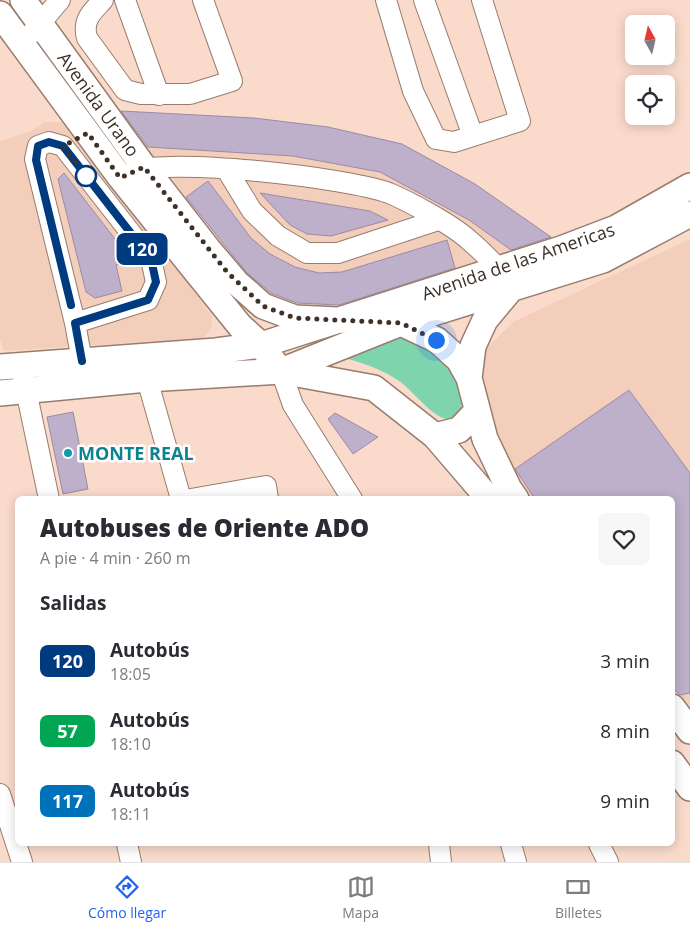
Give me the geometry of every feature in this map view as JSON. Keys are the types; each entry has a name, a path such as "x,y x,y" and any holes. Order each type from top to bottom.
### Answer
{"main road":[{"name":"Avenida Urano","path":"23,0 144,167 236,283 263,306 295,318 401,323"},
{"name":"Avenida Urano","path":"0,14 120,178 240,326 261,345 281,371"},
{"name":"Avenida de las Americas","path":"505,280 616,228 690,186"},
{"name":"Avenida de las Americas","path":"11,366 201,352 261,345 338,321 505,280 603,260 690,214"},
{"path":"469,378 473,346 505,280"},
{"name":"Avenida de las Americas","path":"281,371 401,323 474,289"},
{"path":"201,352 222,331 222,315 215,296"},
{"path":"401,323 436,340 459,360 469,378 485,440 514,496"},
{"path":"0,393 147,379 281,371 374,388 435,436 486,496"},
{"path":"435,436 460,430 477,411"},
{"path":"675,711 690,731"},
{"path":"675,767 690,788"}],"street":[{"path":"24,46 40,22 60,0"},
{"path":"103,0 88,16 84,27 87,38 125,90 159,95 190,94 232,81 203,0"},
{"path":"125,0 159,95"},
{"path":"386,0 413,91 436,139 454,142 520,121 482,0"},
{"path":"424,0 473,136"},
{"path":"63,146 112,121"},
{"path":"75,323 148,300 156,282 151,259 63,146 49,142 38,146 36,160 75,323 82,361"},
{"path":"120,178 144,167 194,168 315,177 388,193 438,220 469,240 505,280"},
{"path":"141,203 163,191 194,168"},
{"path":"227,170 252,211 278,236 307,253 338,253 438,220"},
{"path":"11,366 24,391 48,496"},
{"path":"281,371 293,405 350,496"},
{"path":"147,379 180,496"},
{"path":"224,496 267,492"},
{"path":"0,794 12,847"},
{"path":"127,846 131,862"},
{"path":"439,846 441,862"},
{"path":"512,846 516,862"},
{"path":"600,846 608,862"}],"shaded area":[{"path":"111,111 254,118 328,127 402,144 475,184 555,240 357,303 322,307 288,302 257,289 227,264"},
{"path":"44,122 69,122 212,316 211,329 203,338 4,351 0,339 0,141 31,131"},
{"path":"690,239 690,725 675,704 675,496 524,496 513,481 485,403 481,353 515,321"}],"green space":[{"path":"398,337 425,347 449,366 462,392 462,406 456,420 448,420 432,411 403,384 390,375 341,357"}],"building":[{"path":"121,111 254,118 328,127 402,144 475,184 551,237 511,250 469,220 380,172 293,156 148,147"},
{"path":"64,173 132,261 116,265 122,291 95,298 86,292 58,179"},
{"path":"208,181 251,238 270,254 295,267 319,273 342,272 447,240 455,268 339,305 297,303 271,293 247,273 186,197"},
{"path":"260,193 370,211 388,220 331,236 307,234 290,225"},
{"path":"629,390 690,473 690,693 680,695 675,691 675,496 533,496 515,469"},
{"name":"MONTE REAL","path":"73,412 88,489 63,494 47,417"},
{"path":"335,413 378,437 353,454 328,419"}],"bus line":[{"name":"120","path":"71,305 36,160 38,146 49,142 63,146 151,259 156,282 148,300 75,323 82,361"}],"place":[{"name":"MONTE REAL","path":"68,453"}],"route":[{"path":"86,176 63,146 88,133 120,178 144,167 236,283 263,306 295,318 401,323 436,340"}]}
